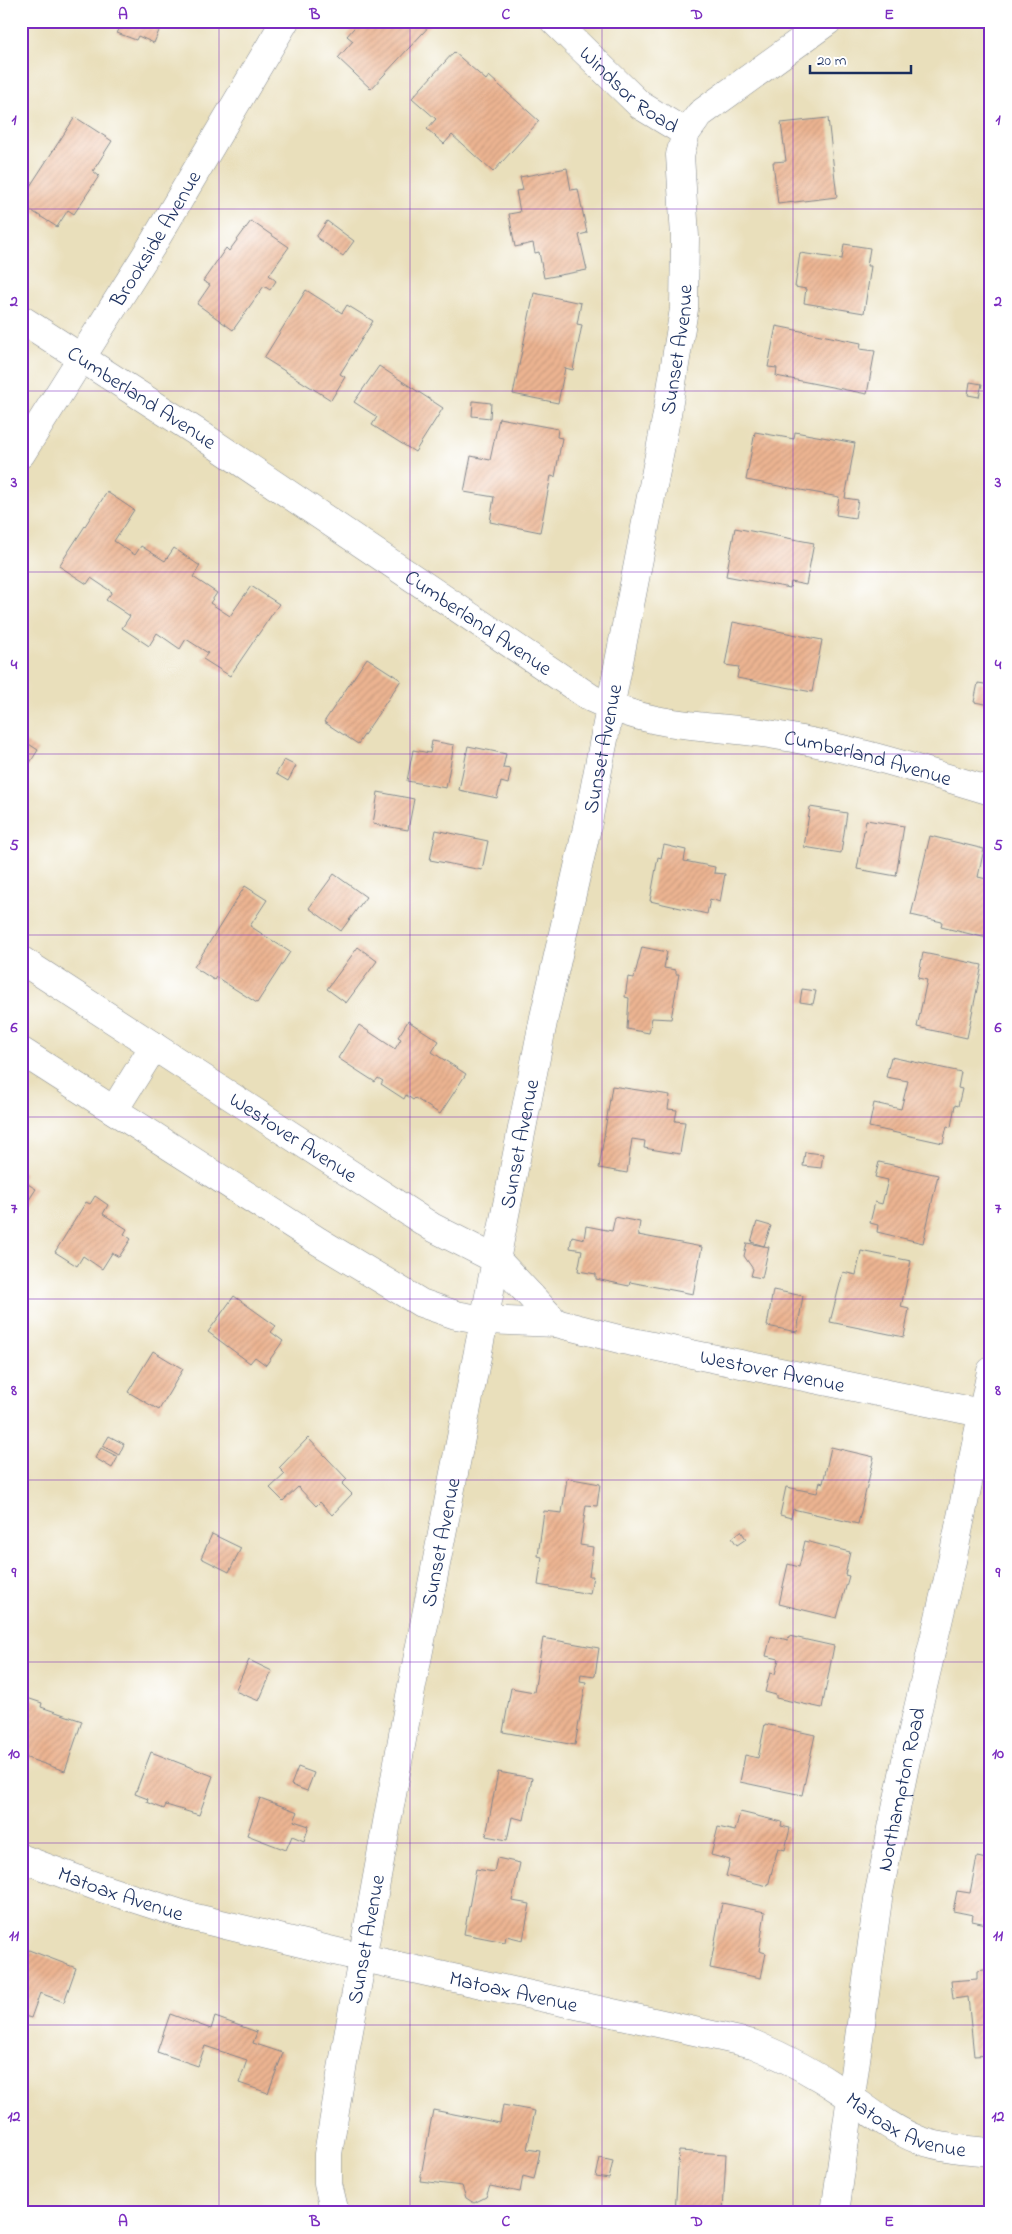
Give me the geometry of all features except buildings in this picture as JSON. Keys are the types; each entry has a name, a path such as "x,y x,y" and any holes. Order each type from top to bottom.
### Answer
{"street":[{"name":"Brookside Avenue","path":"21,454 151,248 285,21"},
{"name":"Windsor Road","path":"554,21 640,105 686,133"},
{"name":"Sunset Avenue","path":"335,2213 328,2184 328,2154 410,1696 544,1017 586,832 667,414 684,309 685,237 680,156 686,133 700,114 828,21"},
{"name":"Cumberland Avenue","path":"21,319 198,433 591,698 610,707 653,721 680,726 768,734 855,750 991,791"},
{"name":"Westover Avenue","path":"21,960 432,1227 497,1260 556,1323"},
{"path":"114,1110 154,1046"},
{"name":"Westover Avenue","path":"21,1051 318,1241 421,1303 456,1315 485,1320 556,1323 623,1340 986,1414"},
{"name":"Northampton Road","path":"835,2213 879,1892 906,1760 986,1414 991,1371"},
{"name":"Matoax Avenue","path":"21,1858 98,1887 188,1916 363,1958 753,2044 794,2062 887,2124 919,2140 961,2150 991,2152"}]}
